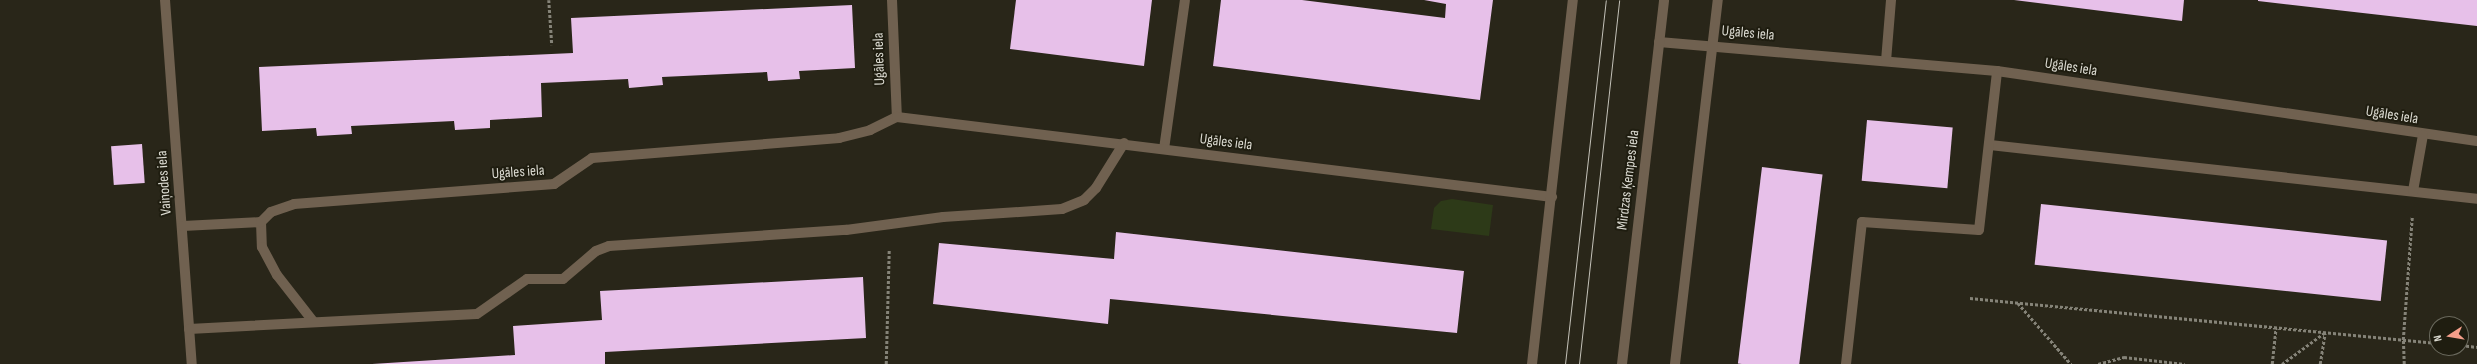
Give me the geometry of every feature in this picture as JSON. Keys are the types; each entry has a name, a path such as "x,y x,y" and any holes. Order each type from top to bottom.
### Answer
{"street":[{"name":"Vaiņodes iela","path":"165,0 183,226 192,364"},
{"name":"Ugāles iela","path":"892,0 897,117"},
{"path":"1164,149 1185,0"},
{"path":"1532,364 1573,0"},
{"name":"Mirdzas Ķempes iela","path":"1622,364 1664,0"},
{"path":"1675,364 1718,0"},
{"path":"1886,61 1891,0"},
{"name":"Ugāles iela","path":"1659,42 1712,45 1997,71 2423,135 2477,141"},
{"path":"1846,364 1862,222 1979,230 1990,145 1997,71"},
{"name":"Ugāles iela","path":"261,222 271,212 294,204 554,184 592,158 839,138 870,130 897,117 1124,143 1552,197"},
{"path":"2413,191 2423,135"},
{"path":"189,329 313,321 478,314 527,279 563,279 596,251 609,246 846,230 943,217 1062,209 1084,200 1096,188 1124,143"},
{"path":"1990,145 2477,199"},
{"path":"183,226 261,222 262,247 277,275 313,321"}],"path":[{"path":"549,0 552,45"},
{"path":"2404,364 2403,340 2413,191"},
{"path":"886,364 889,224"},
{"path":"1970,298 2429,342"},
{"path":"2018,303 2071,364"},
{"path":"2272,364 2276,328"},
{"path":"2282,364 2325,332"},
{"path":"2320,364 2325,332"},
{"path":"2098,364 2124,358 2185,364"}],"green space":[{"path":"1452,199 1493,205 1489,236 1431,229 1434,208 1441,201"}],"building":[{"path":"1016,0 1152,0 1144,66 1010,49"},
{"path":"1221,0 1302,0 1445,18 1446,4 1424,0 1493,0 1480,100 1213,66"},
{"path":"2014,0 2184,0 2182,21"},
{"path":"2477,0 2477,26 2258,1"},
{"path":"852,5 855,68 799,71 800,79 768,81 767,72 662,77 663,85 629,88 628,79 541,83 542,117 490,120 490,128 455,130 454,121 351,126 352,134 317,136 316,128 262,131 259,67 573,53 571,18"},
{"path":"1867,120 1953,127 1947,188 1862,181"},
{"path":"142,144 145,183 114,185 111,146"},
{"path":"1762,167 1823,174 1799,364 1738,364"},
{"path":"2041,204 2387,240 2381,301 2035,265"},
{"path":"1116,232 1464,271 1457,333 1110,299 1108,324 933,304 939,243 1114,259"},
{"path":"863,277 866,338 605,352 605,364 372,364 515,355 513,326 602,320 600,291"}],"tram line":[{"path":"1565,364 1606,0"},
{"path":"1579,364 1619,0"}]}
